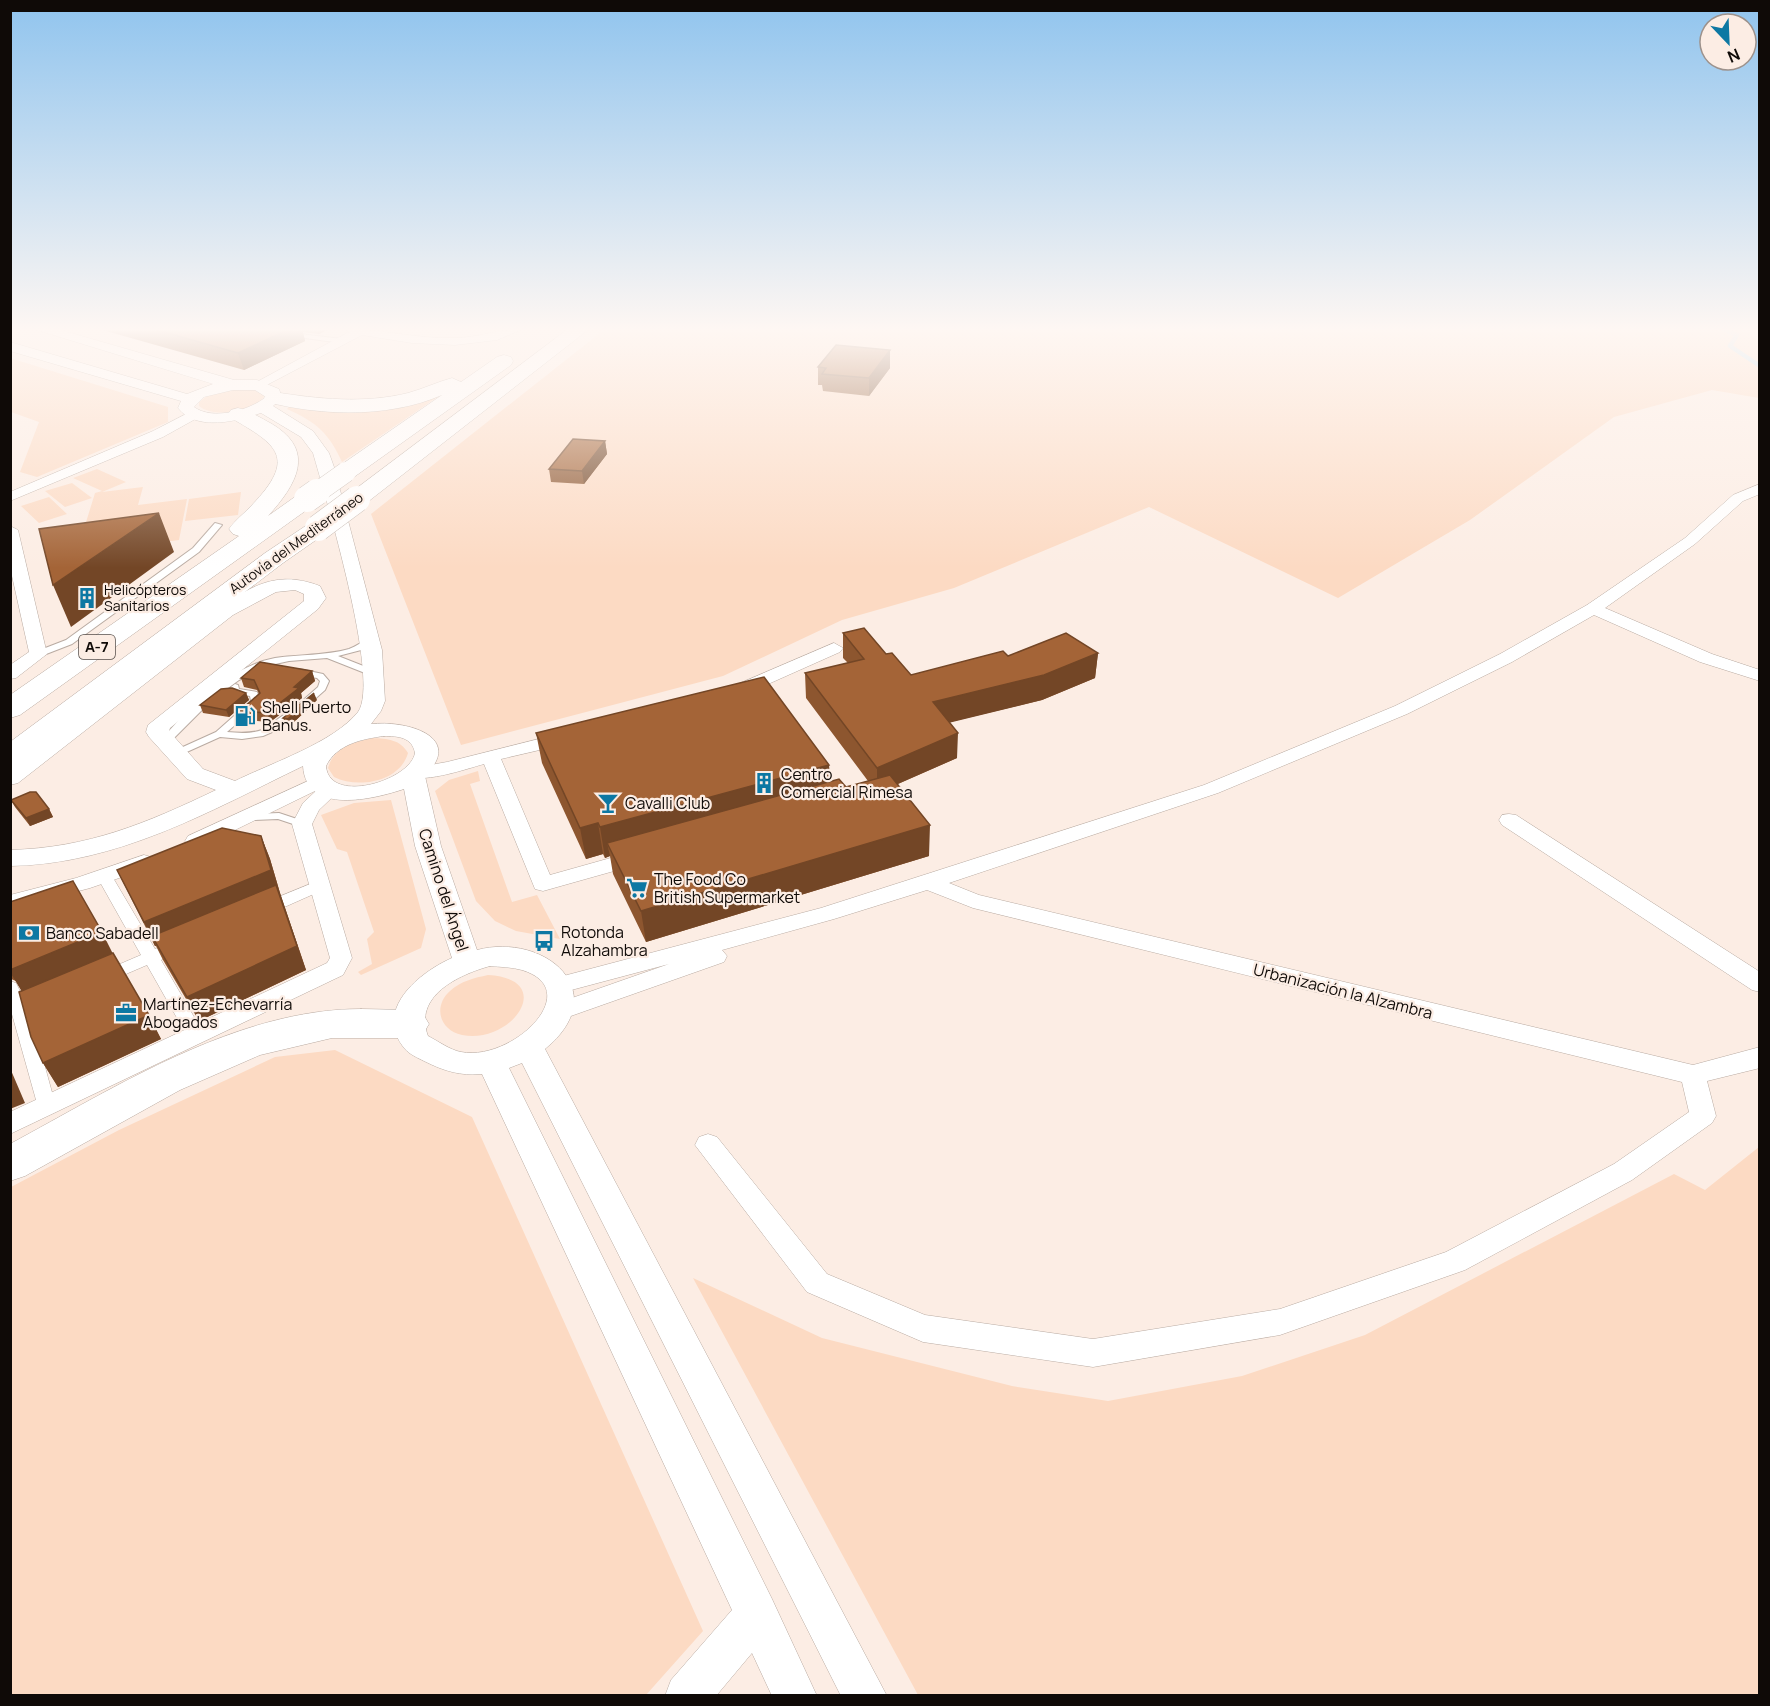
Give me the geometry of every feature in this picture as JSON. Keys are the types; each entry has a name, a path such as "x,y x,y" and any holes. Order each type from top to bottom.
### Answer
{"main road":[{"name":"Autovía del Mediterráneo","path":"10,709 437,409"},
{"name":"Autovía del Mediterráneo","path":"10,757 476,409"},
{"path":"184,585 201,564 246,525 273,495 287,472 288,455 284,446 267,431 238,414"},
{"path":"226,611 287,560 308,536"},
{"path":"10,1164 195,1065 264,1039 333,1024 410,1024"}],"street":[{"path":"10,497 158,434 190,409"},
{"path":"197,409 220,417 251,409"},
{"path":"276,409 302,430 321,453 371,640 374,704 364,718 316,760 314,770 325,786"},
{"path":"560,998 630,988 826,914 1211,789 1401,710 1506,658 1593,609 1690,541 1738,498 1760,488"},
{"path":"10,530 38,654 10,674"},
{"path":"10,778 226,611 257,592 285,584 307,586 313,590 316,598 311,606 166,717 157,732 195,774 235,789"},
{"path":"1593,609 1706,658 1760,676"},
{"path":"721,696 763,682 834,648"},
{"path":"374,704 403,731"},
{"path":"10,858 36,860 67,856 114,843 370,730 403,731"},
{"name":"Camino del Ángel","path":"403,731 423,742 426,749 416,771 422,809 421,818"},
{"path":"181,847 238,820 325,786 350,793 373,791 395,785 416,771 589,733"},
{"path":"478,759 543,884 655,853"},
{"path":"10,1124 335,969 341,958 302,824 310,807 325,786"},
{"name":"Camino del Ángel","path":"373,791 402,795 421,818 467,962"},
{"path":"1509,819 1760,984"},
{"path":"10,902 104,876 160,855"},
{"path":"104,876 196,1036"},
{"name":"Urbanización la Alzambra","path":"928,882 973,901 1693,1075 1760,1056"},
{"path":"246,917 320,885"},
{"path":"86,985 194,939"},
{"path":"490,956 514,956 550,971 560,998 543,1036 529,1047 490,1062 460,1064 416,1043 410,1024 412,1009 419,994 431,981 467,962 490,956"},
{"path":"10,987 27,1010 47,1107"},
{"path":"529,1047 865,1695"},
{"path":"490,1062 795,1695"},
{"path":"708,1145 817,1283 923,1328 1093,1353 1280,1322 1455,1262 1623,1172 1703,1116 1693,1075"},
{"path":"687,1695 757,1614"}],"lane":[{"path":"38,654 69,642 196,550 218,525"},
{"path":"171,747 194,710 254,668 287,658 327,655 359,649 371,640"},
{"path":"327,655 373,673"},
{"path":"171,747 219,734 244,738 268,732 277,727 325,684 320,676 254,668"},
{"path":"219,734 257,699 254,694 235,691 240,678"},
{"path":"238,820 263,815 302,824"}],"shaded area":[{"path":"11,409 168,409 168,422 37,477 20,472 39,422 11,412"},
{"path":"204,409 247,409 224,413"},
{"path":"287,409 421,409 342,462 327,436 314,424"},
{"path":"504,409 1644,409 1614,417 1470,520 1338,598 1149,507 954,588 842,620 723,676 461,745 371,514"},
{"path":"97,469 126,482 102,492 143,487 138,505 187,499 179,540 128,547 83,532 95,493 102,491 73,478"},
{"path":"72,483 92,498 65,507 45,491"},
{"path":"241,492 238,515 185,521 189,499"},
{"path":"49,497 67,514 39,523 21,506"},
{"path":"373,738 393,741 405,748 408,753 404,763 387,777 377,780 355,782 334,777 328,768 340,750"},
{"path":"478,771 480,781 470,784 512,902 537,895 560,939 516,931 495,921 476,901 435,791 449,780"},
{"path":"391,800 426,929 421,948 361,975 358,972 372,964 367,939 374,932 347,852 337,849 321,815 354,803"},
{"path":"488,975 509,979 520,987 524,998 520,1010 511,1021 497,1030 480,1035 462,1035 448,1028 441,1017 440,1010 445,997 463,982"},
{"path":"335,1050 472,1117 703,1631 646,1695 11,1695 11,1187 119,1130 275,1057"},
{"path":"1759,1147 1759,1695 918,1695 693,1278 822,1338 1012,1386 1108,1401 1242,1376 1365,1335 1674,1174 1705,1190"}],"building":[{"path":"573,439 605,441 582,471 549,469"},
{"path":"159,513 53,585 39,529"},
{"path":"864,628 886,654 892,653 911,675 1003,651 1008,656 1066,633 1098,653 1044,675 933,702 958,733 877,768 805,673 864,659 843,633"},
{"path":"260,662 312,671 294,687 299,688 267,713 240,711 260,693 254,680 241,678"},
{"path":"764,677 829,765 600,827 598,823 580,828 536,733"},
{"path":"232,688 246,693 226,710 200,705 221,689"},
{"path":"314,693 288,719 283,718"},
{"path":"890,775 930,825 641,911 607,843 839,779 846,787"},
{"path":"30,792 36,792 49,809 26,818 11,800"},
{"path":"222,828 261,836 271,870 144,922 117,870"},
{"path":"73,881 102,932 10,970 10,902"},
{"path":"276,885 297,946 187,997 152,936"},
{"path":"113,953 149,1015 43,1063 31,1037 19,992"}],"place":[{"name":"Helicópteros Sanitarios","path":"87,598"},
{"name":"Shell Puerto Banus.","path":"245,716"},
{"name":"Centro Comercial Rimesa","path":"764,783"},
{"name":"Cavalli Club","path":"608,803"},
{"name":"The Food Co British Supermarket","path":"637,888"},
{"name":"Banco Sabadell","path":"29,933"},
{"name":"Rotonda Alzahambra","path":"544,941"},
{"name":"Martínez-Echevarría Abogados","path":"126,1013"}]}
